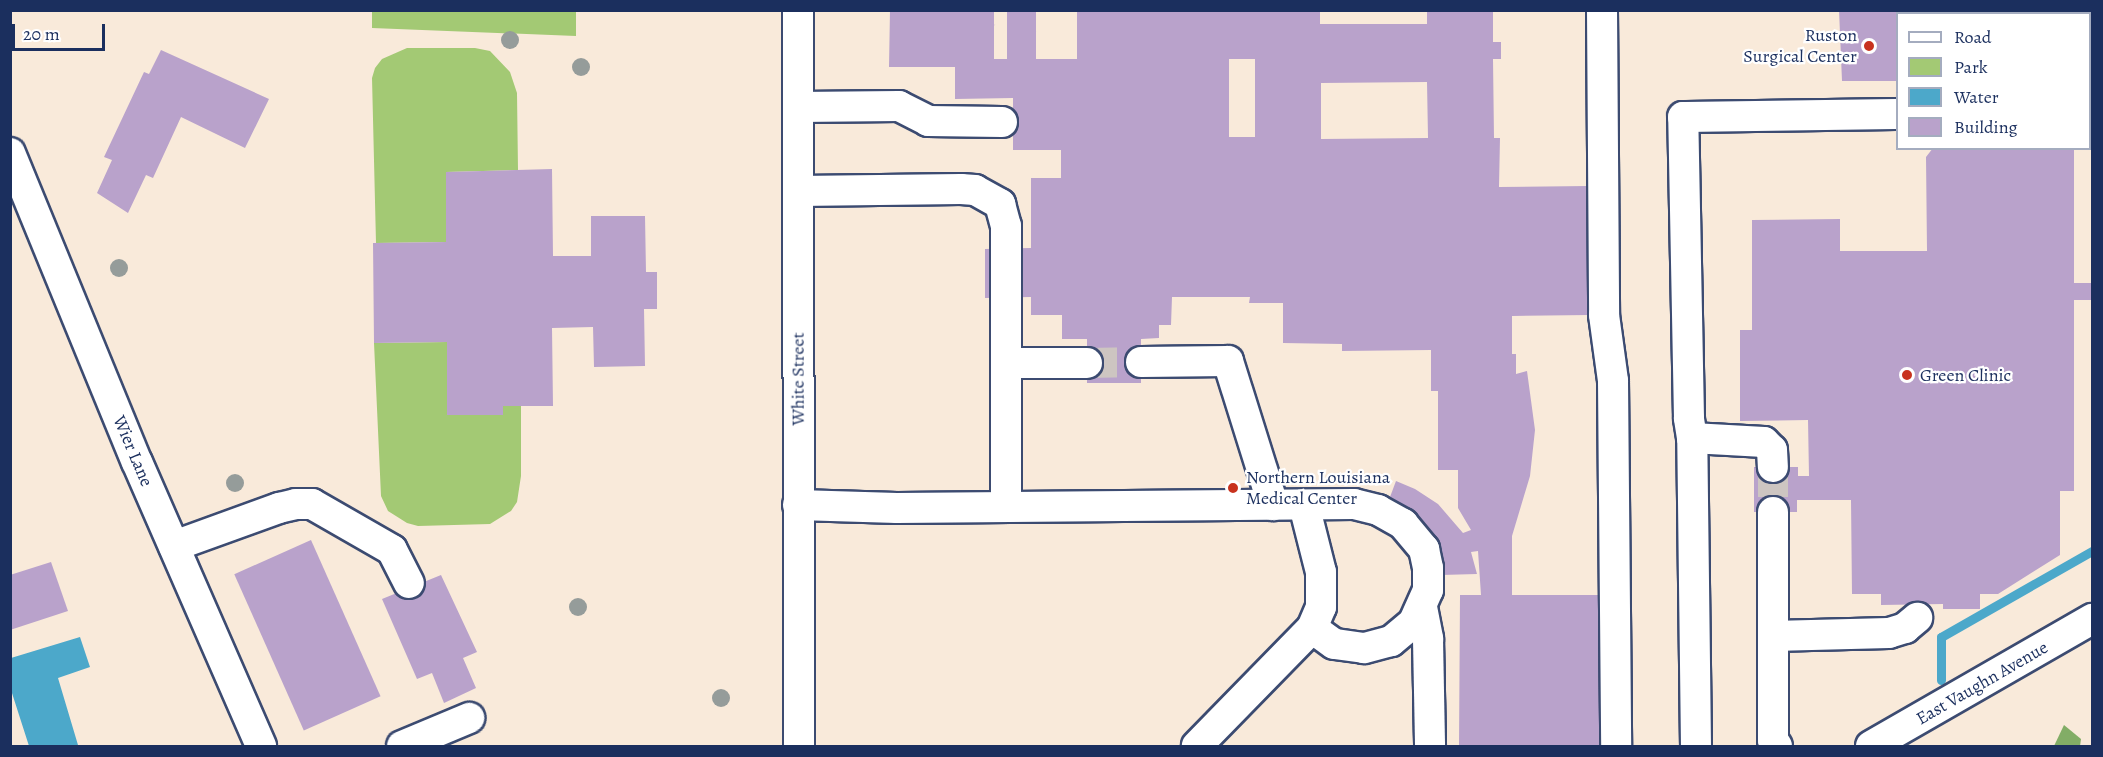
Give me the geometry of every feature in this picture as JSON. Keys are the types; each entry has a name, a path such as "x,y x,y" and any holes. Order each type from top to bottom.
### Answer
{"street":[{"name":"White Street","path":"798,10 800,747"},
{"path":"1602,10 1604,315 1613,381 1616,747"},
{"path":"798,107 899,106 928,122 1002,122"},
{"path":"1696,747 1692,438 1689,418 1683,117 1896,114"},
{"name":"Wier Lane","path":"10,153 174,546 261,747"},
{"path":"798,191 961,189 975,190 1000,204 1005,226 1005,507"},
{"path":"1141,362 1228,361 1273,505"},
{"path":"1005,363 1087,363"},
{"path":"1692,438 1764,442 1772,450 1773,467"},
{"path":"174,546 279,508 296,504 312,504 392,550 410,583"},
{"path":"798,505 1363,506 1384,513 1403,524 1424,549 1428,568 1428,590 1414,622 1403,633 1378,646 1364,648 1334,644 1312,628"},
{"path":"1197,747 1312,628 1320,607 1321,572 1304,505"},
{"path":"1773,512 1773,740 1777,747"},
{"path":"1422,607 1428,639 1430,747"},
{"path":"1773,636 1889,633 1905,628 1917,618"},
{"name":"East Vaughn Avenue","path":"1878,745 2092,619"},
{"path":"402,747 469,718"}],"green space":[{"path":"372,11 576,11 576,36 372,28"},
{"path":"407,48 475,48 490,51 510,72 517,93 518,170 446,172 446,242 376,243 372,78 375,68 382,59"},
{"path":"447,342 448,415 503,415 503,406 521,406 521,476 517,502 511,511 490,524 418,526 407,523 388,511 381,496 374,343"},
{"path":"2064,725 2081,739 2080,746 2054,746"}],"water":[{"path":"80,637 90,667 58,678 78,745 29,746 11,690 11,658"}],"building":[{"path":"890,10 994,10 994,59 1007,59 1007,10 1036,10 1036,59 1077,59 1077,10 1320,10 1320,24 1427,24 1427,10 1493,10 1493,42 1501,42 1501,59 1493,59 1494,138 1500,138 1499,187 1588,186 1589,315 1512,316 1512,354 1516,354 1516,374 1527,371 1535,430 1530,476 1512,536 1512,595 1603,595 1604,746 1459,746 1460,595 1481,595 1478,551 1471,552 1477,574 1441,575 1387,505 1396,481 1415,489 1438,504 1463,533 1471,530 1458,508 1458,470 1438,470 1438,391 1431,391 1431,350 1342,351 1342,344 1283,343 1283,303 1249,303 1250,297 1172,297 1171,325 1159,325 1159,338 1141,339 1141,383 1087,383 1087,339 1062,339 1062,315 1031,315 1031,297 985,298 985,249 1031,248 1031,178 1061,178 1061,150 1013,150 1013,98 955,99 955,67 889,67","holes":["1229,59 1255,59 1255,137 1229,137","1427,82 1428,138 1321,139 1321,83"]},
{"name":"Ruston Surgical Center","path":"1839,10 2092,10 2092,82 2091,12 1896,12 1896,81 1842,81"},
{"path":"161,50 269,99 245,148 181,117 153,178 146,175 128,213 97,193 112,160 104,157 144,72 149,74"},
{"name":"Green Clinic","path":"1931,150 2074,150 2074,283 2092,283 2092,300 2074,300 2074,491 2060,491 2060,555 1998,594 1980,594 1980,609 1943,609 1943,604 1881,605 1881,594 1852,594 1851,500 1797,500 1797,512 1754,512 1754,467 1798,467 1798,476 1809,476 1808,420 1740,421 1740,330 1752,330 1752,220 1840,219 1840,251 1927,251 1926,157"},
{"path":"552,169 553,256 591,256 591,216 645,216 646,272 657,272 657,309 644,309 645,366 594,367 593,327 552,328 553,406 503,406 503,415 447,415 447,342 374,343 373,243 446,242 446,172"},
{"path":"311,540 381,696 304,730 234,574"},
{"path":"51,562 68,611 10,630 10,575"},
{"path":"441,575 477,652 463,658 476,688 444,703 432,673 417,679 382,599"}],"waterway":[{"path":"1941,680 1941,637 2092,551"}],"tunnel":[{"path":"1087,363 1141,362"},
{"path":"1773,467 1773,512"}],"place":[{"name":"Ruston Surgical Center","path":"1869,46"},
{"name":"Green Clinic","path":"1907,375"},
{"name":"Northern Louisiana Medical Center","path":"1233,488"}]}
